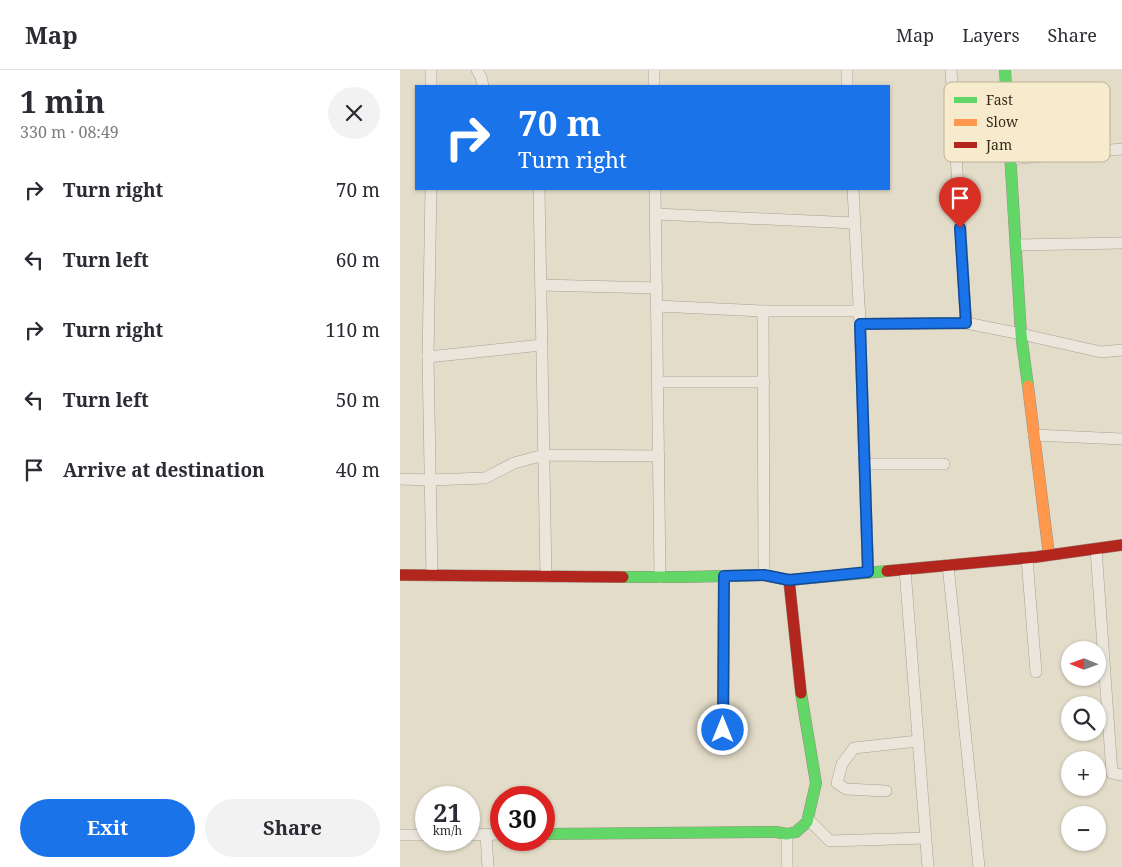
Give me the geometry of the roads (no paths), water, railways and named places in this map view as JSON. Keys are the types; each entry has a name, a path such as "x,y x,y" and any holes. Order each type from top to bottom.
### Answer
{"street":[{"path":"431,70 431,85"},
{"path":"477,70 481,77 482,85"},
{"path":"654,70 654,85"},
{"path":"846,70 847,85"},
{"path":"956,162 966,323"},
{"path":"1010,162 1021,334 1049,555"},
{"path":"431,190 428,356 432,576"},
{"path":"539,190 546,576"},
{"path":"655,190 660,577"},
{"path":"853,190 860,311 868,572"},
{"path":"656,214 855,223"},
{"path":"1016,246 1122,243"},
{"path":"541,285 656,288"},
{"path":"657,306 763,311 860,311"},
{"path":"763,311 764,575"},
{"path":"860,324 966,323 1101,352 1122,350"},
{"path":"428,356 542,345"},
{"path":"658,382 764,382"},
{"path":"1034,435 1122,439"},
{"path":"400,479 485,478 514,463 544,455 658,456"},
{"path":"865,464 944,464"},
{"path":"400,575 660,577 764,575 789,580 1027,558 1122,545"},
{"path":"1096,549 1112,773 1122,775"},
{"path":"1027,558 1036,672"},
{"path":"948,565 979,867"},
{"path":"905,569 928,867"},
{"path":"723,730 724,576"},
{"path":"555,834 776,832 787,834 796,832 807,822 816,783 799,682 789,580"},
{"path":"886,791 846,789 837,783 842,764 854,748 918,741"},
{"path":"808,819 830,841 925,838"},
{"path":"480,834 490,834"},
{"path":"486,834 488,867"},
{"path":"787,834 787,867"},
{"path":"400,835 415,835"}]}
